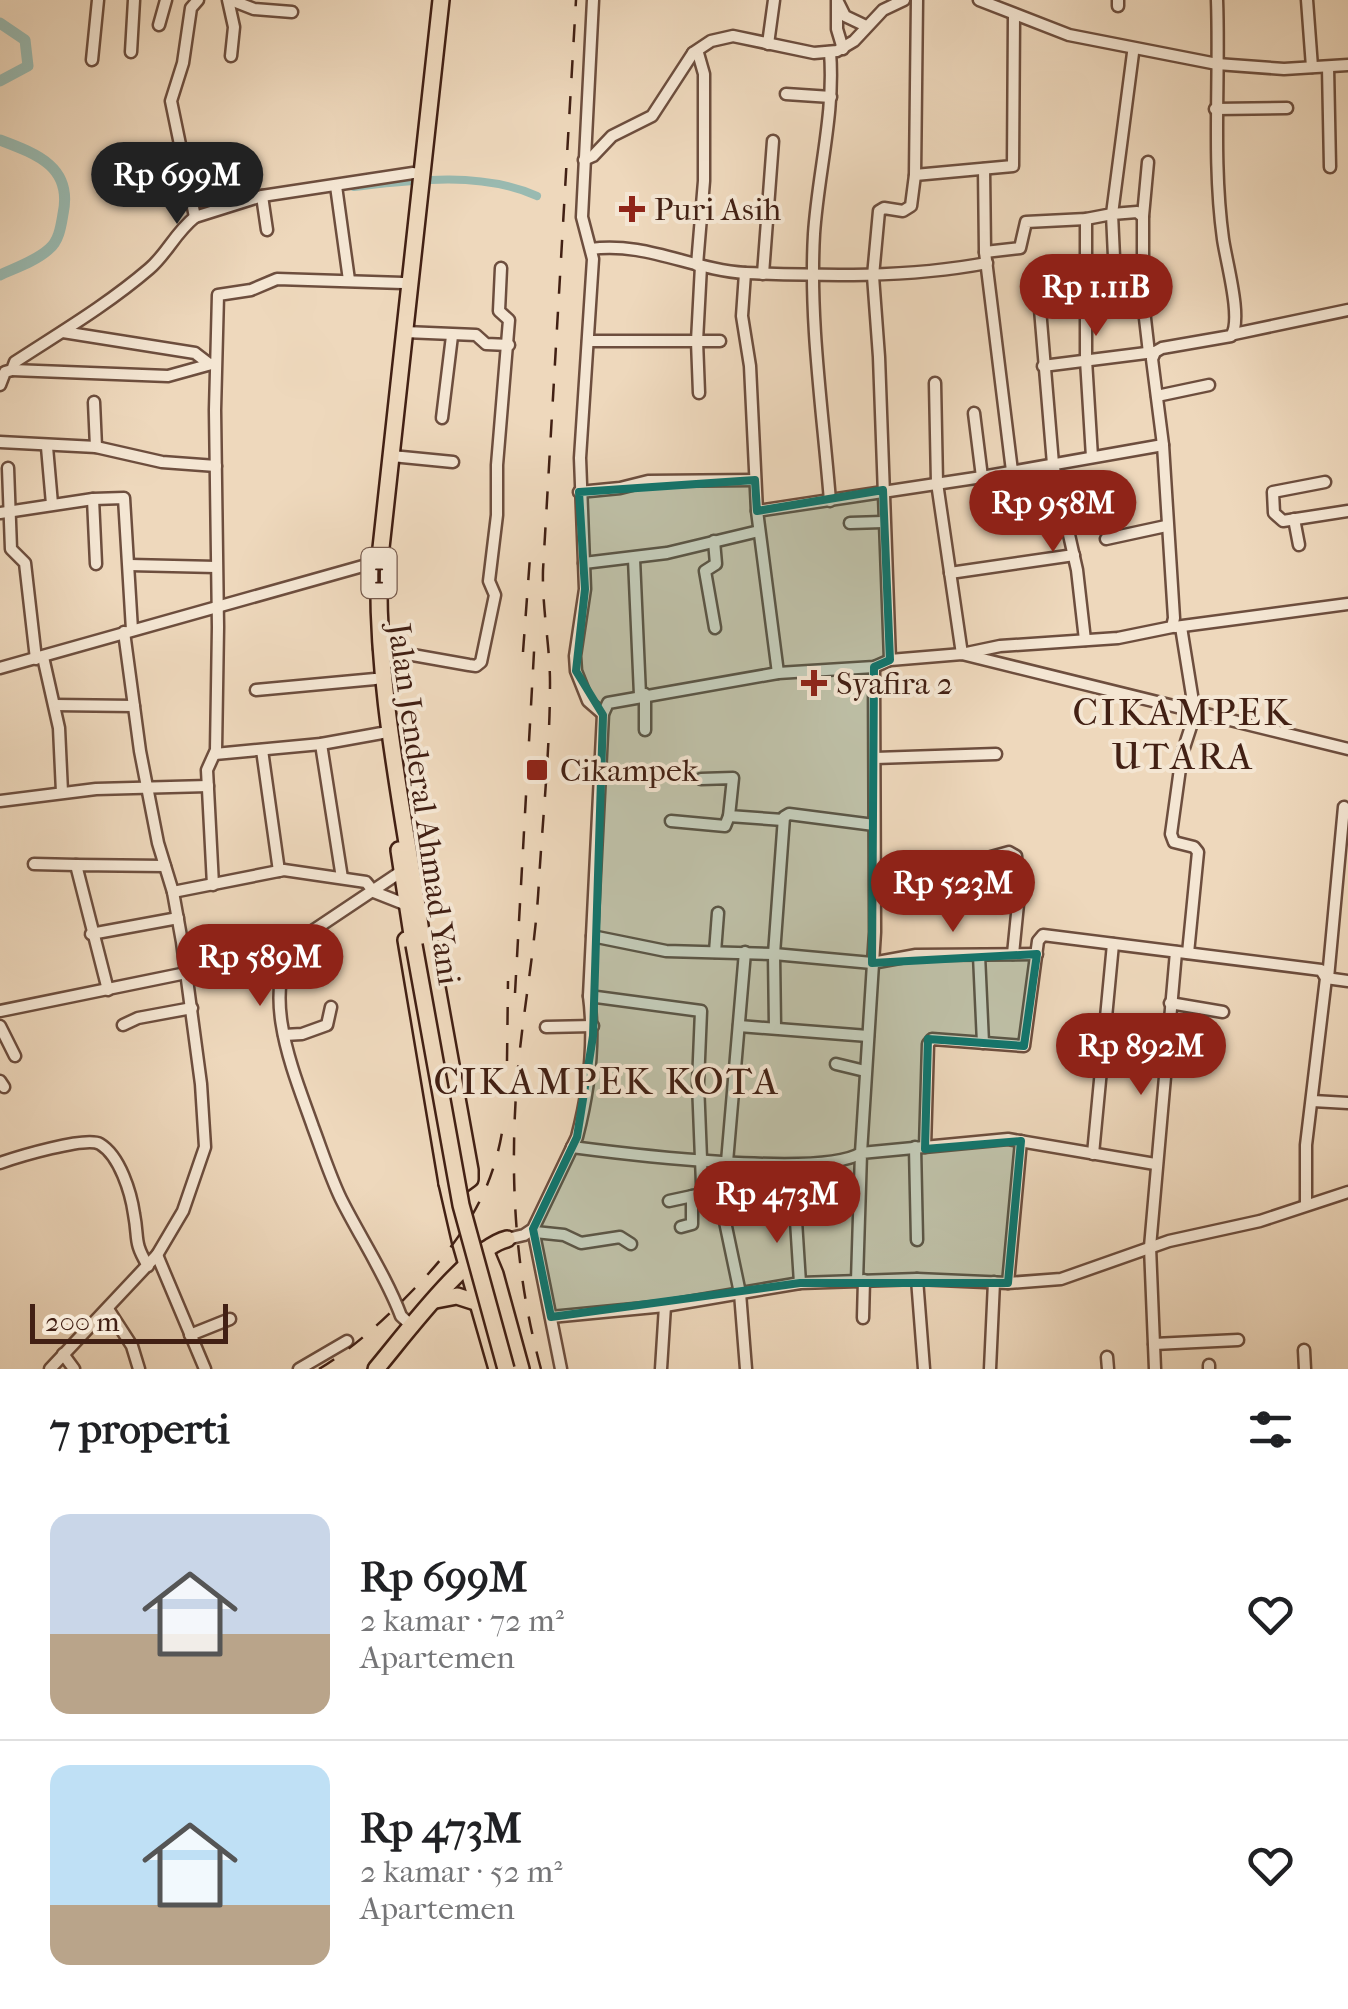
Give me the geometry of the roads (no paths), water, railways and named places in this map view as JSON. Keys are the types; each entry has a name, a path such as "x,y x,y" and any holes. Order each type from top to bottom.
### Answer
{"highway":[{"name":"Jalan Jenderal Ahmad Yani","path":"419,950 380,649 375,565 405,332 432,0"},
{"name":"Jalan Jenderal Ahmad Yani","path":"440,0 403,283 370,633 402,871 419,950 454,1176 506,1369"},
{"path":"411,907 426,930 470,1170 467,1183 448,1183"},
{"path":"411,907 406,939 448,1183 497,1369"},
{"name":"1","path":"419,950 466,1186 518,1369"},
{"path":"381,1367 467,1266 496,1242 507,1239"},
{"path":"495,1274 494,1255 507,1239"},
{"path":"485,1250 500,1292 518,1369"},
{"path":"436,1300 457,1296 478,1304 492,1303 500,1292"}],"street":[{"path":"92,60 98,0"},
{"path":"131,52 134,0"},
{"path":"159,25 166,0"},
{"path":"194,217 171,96 184,63 191,8 198,0"},
{"path":"231,56 234,27 230,0 254,9 292,12"},
{"path":"593,0 582,218 591,249 579,492 583,610 576,638 576,671 588,701 603,714"},
{"path":"768,44 774,0"},
{"path":"837,0 846,16 866,26"},
{"path":"837,0 836,29 843,49"},
{"path":"584,160 612,136 652,116 697,55 725,36 814,53 830,52 854,42 882,10 904,0"},
{"path":"890,660 873,276 878,214 884,208 910,209 916,175 918,0"},
{"path":"970,0 1068,37 1133,53 1217,67 1348,65"},
{"path":"979,0 1069,35 1217,67"},
{"path":"1217,0 1215,109 1221,216 1236,323 1234,334"},
{"path":"1307,0 1312,67"},
{"path":"916,175 1012,166 1014,16"},
{"path":"830,52 830,96 817,201 814,274 830,500"},
{"path":"1133,53 1112,214 1116,300 1143,301"},
{"path":"697,55 704,74 699,392"},
{"path":"1328,67 1330,166"},
{"path":"786,94 830,96"},
{"path":"1215,109 1287,108"},
{"path":"764,274 773,141"},
{"path":"1148,162 1143,301 1163,445 1174,618 1194,714 1182,754 1172,834 1174,842 1194,847 1198,852 1170,1003 1155,1164 1150,1248 1155,1369"},
{"path":"984,169 986,258 1012,471"},
{"path":"15,370 14,364 65,333 150,268 194,217 262,198 416,181"},
{"path":"154,190 186,184"},
{"path":"337,188 349,280"},
{"path":"262,198 266,230"},
{"path":"591,249 635,251 745,273 873,276 944,271 1020,248 1026,222 1137,212 1144,216"},
{"path":"1086,219 1086,360 1092,457"},
{"path":"380,649 468,665 481,662 495,595 489,581 509,345 509,320 499,311 501,268"},
{"path":"745,273 742,316 750,366 757,511 778,672"},
{"path":"213,885 207,770 215,754 219,607 212,363 219,294 251,290 277,279 403,283"},
{"path":"1039,297 1053,464 1074,555 1085,640"},
{"path":"1043,366 1152,353 1348,310"},
{"path":"405,332 476,335 486,344 509,345"},
{"path":"65,333 196,353 212,363"},
{"path":"442,418 452,336"},
{"path":"588,342 720,341"},
{"path":"0,386 5,372 15,370 168,376 212,363"},
{"path":"935,383 938,483 962,654"},
{"path":"1157,396 1209,385"},
{"path":"94,402 96,447"},
{"path":"974,413 982,477"},
{"path":"0,442 96,447 162,462 216,466"},
{"path":"757,511 1163,445"},
{"path":"47,447 52,504"},
{"path":"392,456 453,462"},
{"path":"8,468 5,512 11,549 25,564 40,658 55,706 62,792"},
{"path":"579,492 648,481 755,480"},
{"path":"1325,482 1273,492 1274,513 1280,520 1294,520 1348,511"},
{"path":"5,512 124,498 134,706 178,918 192,1008 205,1147 183,1211 157,1255 50,1369"},
{"path":"93,499 96,564"},
{"path":"1294,520 1299,545"},
{"path":"850,523 883,522"},
{"path":"1106,539 1166,526"},
{"path":"584,562 634,559 759,531"},
{"path":"714,541 716,564 705,570 715,628"},
{"path":"950,574 1074,555"},
{"path":"634,559 645,730"},
{"path":"130,565 216,567"},
{"path":"0,668 375,565"},
{"path":"562,1369 534,1230 572,1148 583,1111 593,1026 589,996 603,714 608,703 778,672 874,667 890,660 1149,633 1176,626 1348,604"},
{"path":"962,654 1194,714 1347,745"},
{"path":"864,1318 861,1153 872,963 874,667"},
{"path":"256,690 374,679"},
{"path":"55,706 134,706"},
{"path":"215,754 382,734"},
{"path":"321,744 342,878"},
{"path":"262,750 279,871"},
{"path":"875,758 996,754"},
{"path":"671,821 725,826 732,778 701,779"},
{"path":"1,797 208,786"},
{"path":"1306,1206 1306,1146 1344,808"},
{"path":"775,1027 774,954 783,820 789,814 874,825"},
{"path":"729,816 783,820"},
{"path":"973,862 1009,852 1016,856 1020,894 1013,954"},
{"path":"34,864 165,866"},
{"path":"76,865 108,990"},
{"path":"173,892 279,871 366,882 374,892 411,907"},
{"path":"402,871 311,930 290,951 281,988 280,1016 296,1079 331,1176 400,1311 417,1323"},
{"path":"716,952 718,913"},
{"path":"91,934 178,918"},
{"path":"917,1240 928,1044 932,1040 1020,1047 1025,1044 1039,938 1046,934 1322,970 1327,978"},
{"path":"592,936 666,951 745,952 872,963 916,955 1036,954"},
{"path":"1093,1154 1113,944"},
{"path":"727,1162 745,952"},
{"path":"979,954 983,1043"},
{"path":"0,1011 186,973"},
{"path":"1327,978 1348,980"},
{"path":"589,996 701,1012 698,1082 703,1188 700,1194 669,1200"},
{"path":"1170,1003 1223,1012"},
{"path":"284,1035 302,1034 327,1025 331,1007"},
{"path":"124,1025 138,1018 192,1008"},
{"path":"0,1026 15,1056"},
{"path":"546,1028 593,1026"},
{"path":"739,1026 868,1036"},
{"path":"836,1064 865,1071"},
{"path":"1313,1101 1348,1103"},
{"path":"572,1148 700,1161 818,1162 852,1158 861,1153 998,1140 1155,1164"},
{"path":"1008,1283 1021,1141"},
{"path":"0,1163 94,1142 102,1146 117,1164 128,1189 135,1217 136,1246 148,1266"},
{"path":"703,1188 718,1195 723,1211 740,1293 746,1369"},
{"path":"551,1316 665,1306 800,1283 917,1279 1008,1283 1060,1279 1150,1248 1348,1192"},
{"path":"682,1227 692,1224 692,1196"},
{"path":"723,1211 795,1209 800,1283"},
{"path":"507,1239 534,1230 558,1234 581,1244 620,1237 631,1244"},
{"path":"157,1255 205,1369"},
{"path":"917,1279 924,1369"},
{"path":"990,1369 994,1282"},
{"path":"661,1369 665,1306"},
{"path":"108,1309 132,1346 139,1369"},
{"path":"190,1335 230,1319"},
{"path":"1154,1344 1238,1340"},
{"path":"299,1369 347,1341"},
{"path":"1304,1350 1305,1369"},
{"path":"63,1354 74,1369"}],"waterway":[{"path":"0,23 25,40 28,66 0,81"},
{"path":"0,140 49,165 63,185 65,198 60,228 52,246 32,261 0,275"},
{"path":"354,187 470,180 537,196"}],"railway":[{"path":"541,1369 519,1257 514,1145 548,757 550,669 543,570 576,0"},
{"path":"523,652 530,557"},
{"path":"515,993 535,634"},
{"path":"507,1061 508,981"},
{"path":"319,1369 381,1321 447,1252 483,1194 503,1126"}],"place":[{"name":"Puri Asih","path":"632,209"},
{"name":"Syafira 2","path":"814,683"},
{"name":"Cikampek","path":"537,770"}],"district":[{"name":"CIKAMPEK UTARA","path":"1183,734"},
{"name":"CIKAMPEK KOTA","path":"607,1081"}]}
